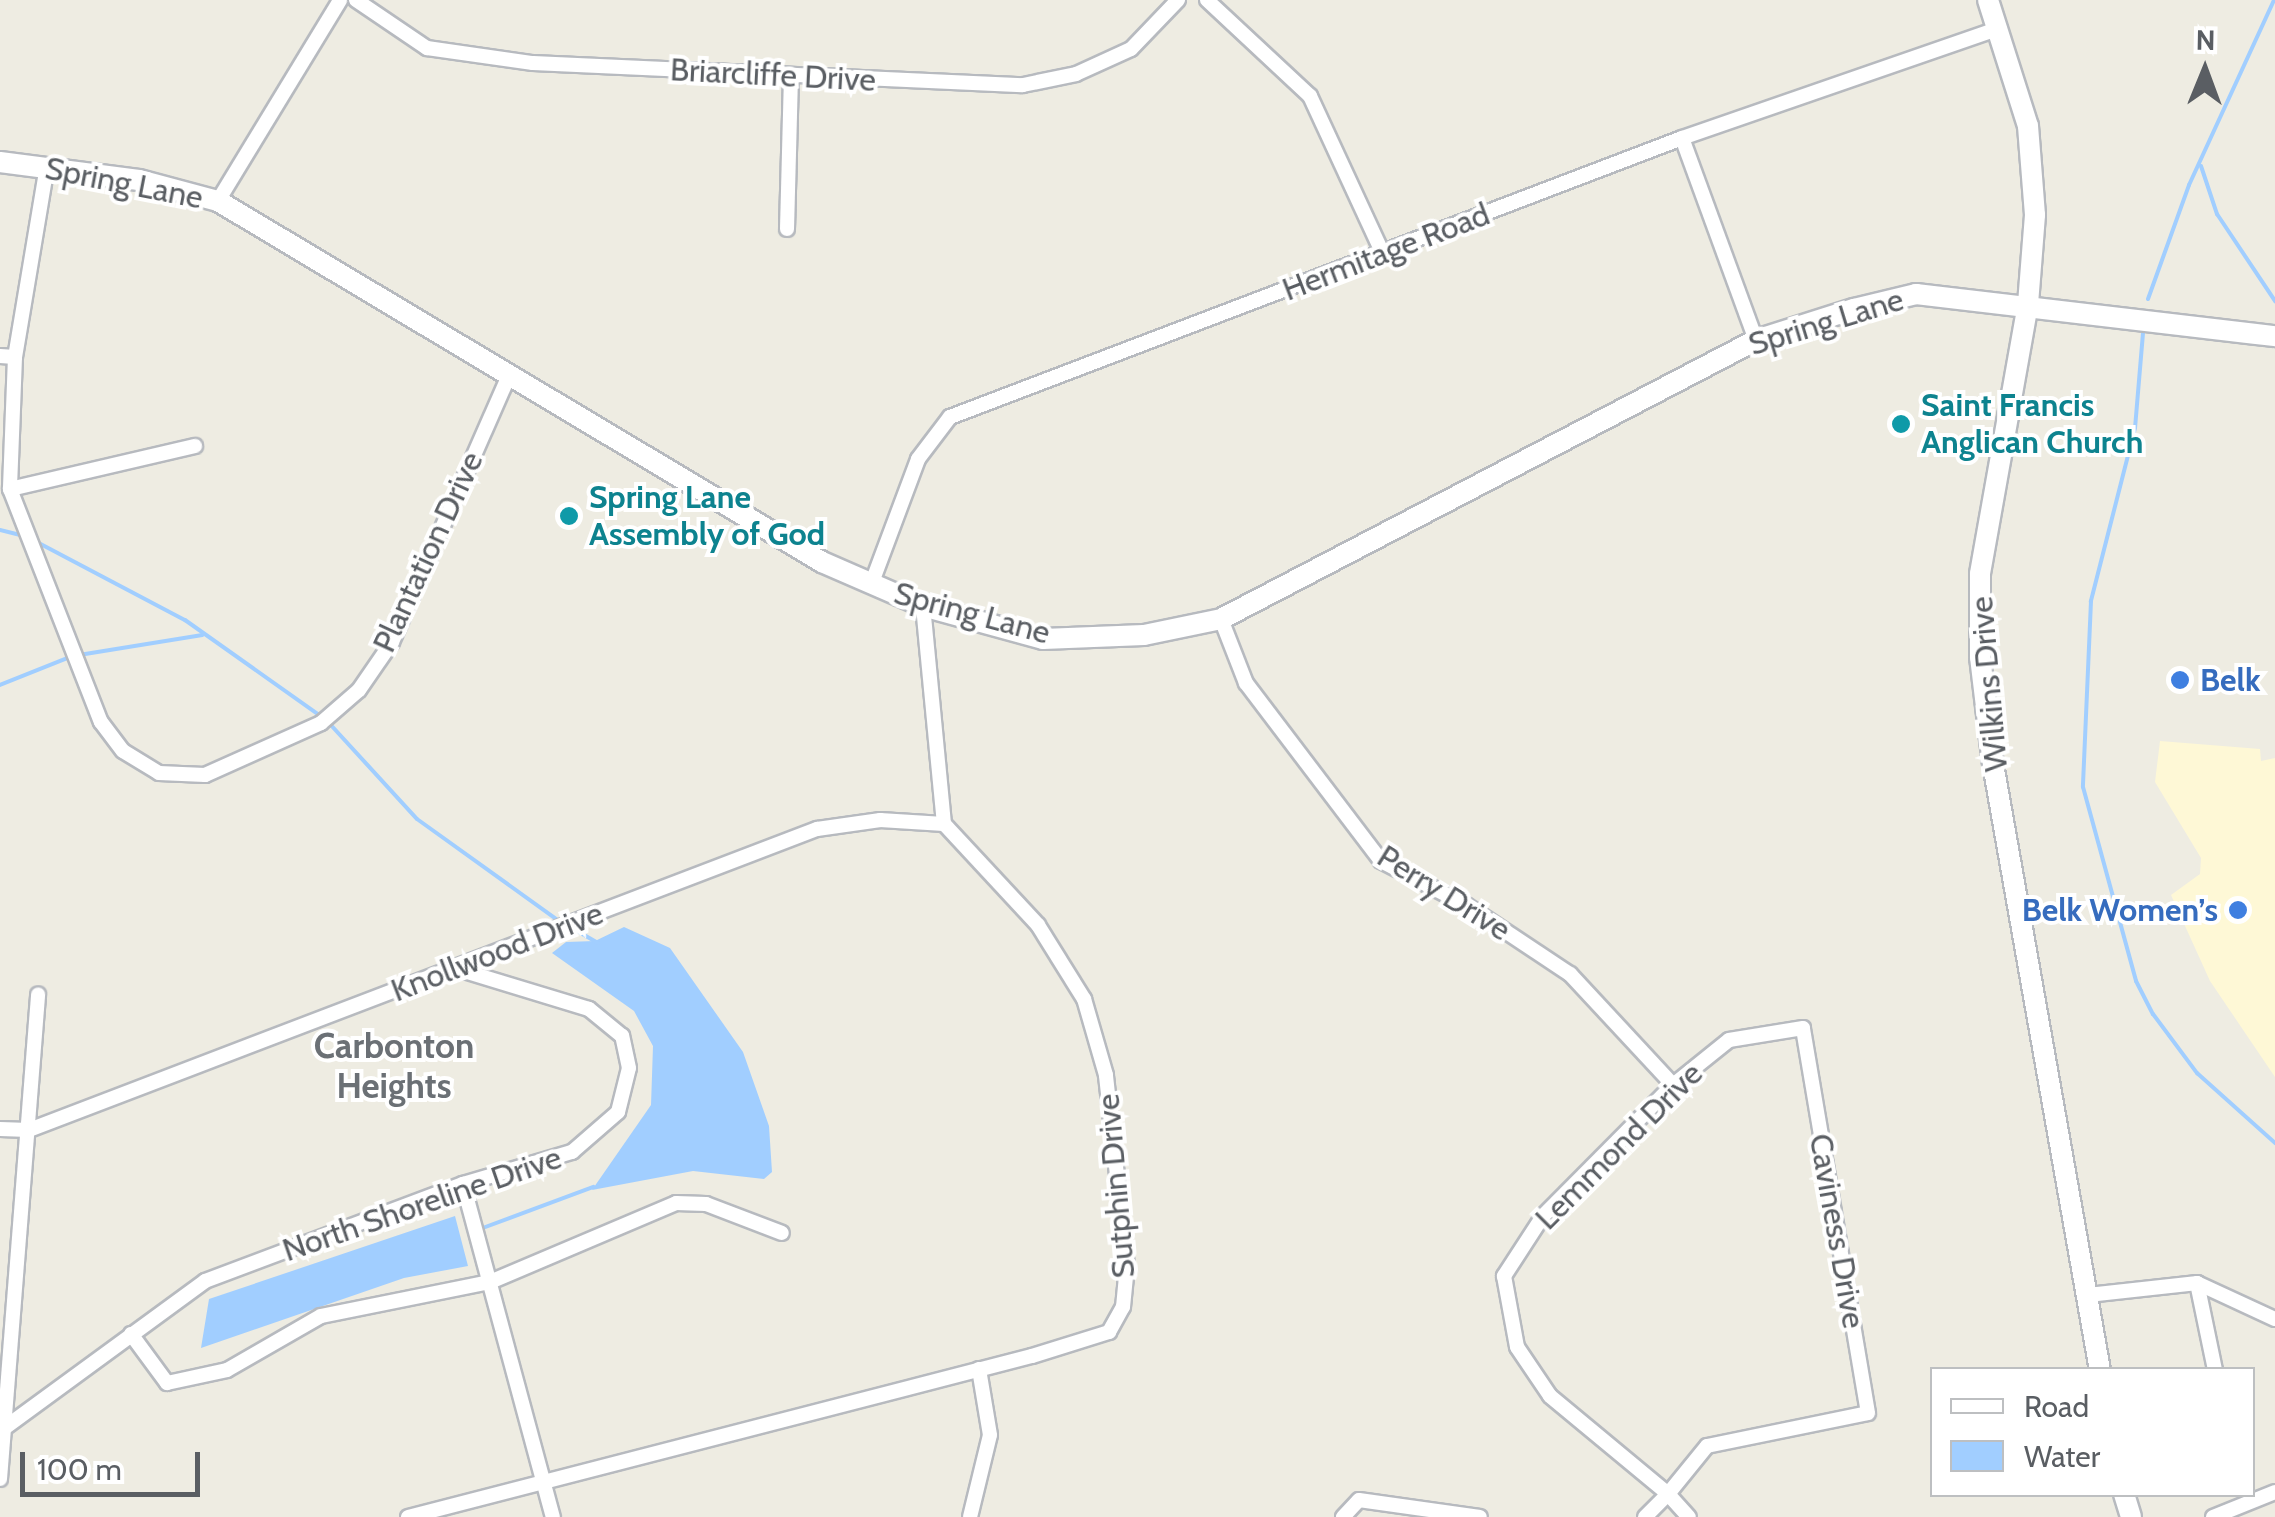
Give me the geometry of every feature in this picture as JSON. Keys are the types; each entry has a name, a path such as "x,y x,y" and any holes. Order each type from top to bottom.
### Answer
{"street":[{"path":"218,201 340,0"},
{"name":"Briarcliffe Drive","path":"356,0 427,48 533,63 1023,85 1076,74 1131,49 1178,0"},
{"path":"1207,0 1310,96 1383,254"},
{"name":"Wilkins Drive","path":"1988,0 2028,126 2035,214 2028,304 1980,574 1980,657 1993,764 2100,1367"},
{"name":"Hermitage Road","path":"871,584 918,459 950,417 1682,138 2000,28"},
{"path":"787,229 791,77"},
{"path":"1682,138 1756,340"},
{"name":"Spring Lane","path":"0,162 140,180 218,201 822,562 922,606 1043,639 1144,635 1221,619 1756,340 1916,294 2028,304 2275,336"},
{"name":"Plantation Drive","path":"47,166 8,356 10,489 101,722 123,751 159,774 205,775 321,723 358,690 392,642 509,376"},
{"path":"10,489 195,446"},
{"path":"922,606 944,824"},
{"name":"Perry Drive","path":"1221,619 1246,683 1381,861 1466,905 1570,974 1673,1086"},
{"name":"Knollwood Drive","path":"0,1129 29,1130 817,828 880,820 944,824"},
{"name":"Sutphin Drive","path":"408,1517 1109,1332 1123,1307 1127,1266 1106,1074 1084,1000 1038,925 944,824"},
{"name":"North Shoreline Drive","path":"3,1429 205,1281 463,1184 572,1152 618,1112 629,1068 622,1036 589,1009 455,969"},
{"path":"0,1480 38,994"},
{"name":"Lemmond Drive","path":"1689,1517 1668,1494 1550,1396 1517,1347 1504,1276 1543,1216 1673,1086 1729,1040 1803,1028 1806,1049"},
{"name":"Caviness Drive","path":"1668,1494 1707,1446 1868,1414 1806,1049"},
{"path":"463,1184 553,1517"},
{"path":"131,1334 167,1383 227,1370 321,1316 490,1282 676,1204 706,1204 782,1233"},
{"path":"2197,1282 2214,1367"},
{"path":"2088,1295 2197,1282 2275,1319"},
{"path":"970,1517 990,1435 978,1369"},
{"path":"1645,1517 1668,1494"},
{"path":"2212,1517 2244,1498"},
{"path":"1342,1517 1359,1500 1480,1517"}],"shaded area":[{"path":"2160,741 2260,749 2261,761 2275,758 2275,1077 2210,981 2171,895 2200,874 2201,858 2155,782"}],"water":[{"path":"624,927 670,948 743,1052 769,1126 772,1172 764,1179 693,1171 592,1190 651,1105 653,1046 634,1011 552,953 566,942 595,941"},
{"path":"455,1216 468,1266 404,1278 201,1348 209,1299"}],"waterway":[{"path":"2148,299 2189,185 2274,0"},
{"path":"2201,166 2217,214 2275,301"},
{"path":"2143,333 2135,428 2091,601 2083,787 2136,981 2153,1014 2197,1073 2275,1143"},
{"path":"0,530 24,536"},
{"path":"33,540 185,620 322,717"},
{"path":"79,655 202,635"},
{"path":"0,685 70,657"},
{"path":"329,723 417,819 559,921"},
{"path":"572,928 598,943"},
{"path":"480,1229 593,1187"}],"place":[{"name":"Saint Francis Anglican Church","path":"1901,424"},
{"name":"Spring Lane Assembly of God","path":"569,516"},
{"name":"Belk","path":"2180,680"},
{"name":"Belk Women’s","path":"2238,910"}],"district":[{"name":"Carbonton Heights","path":"394,1066"}]}
